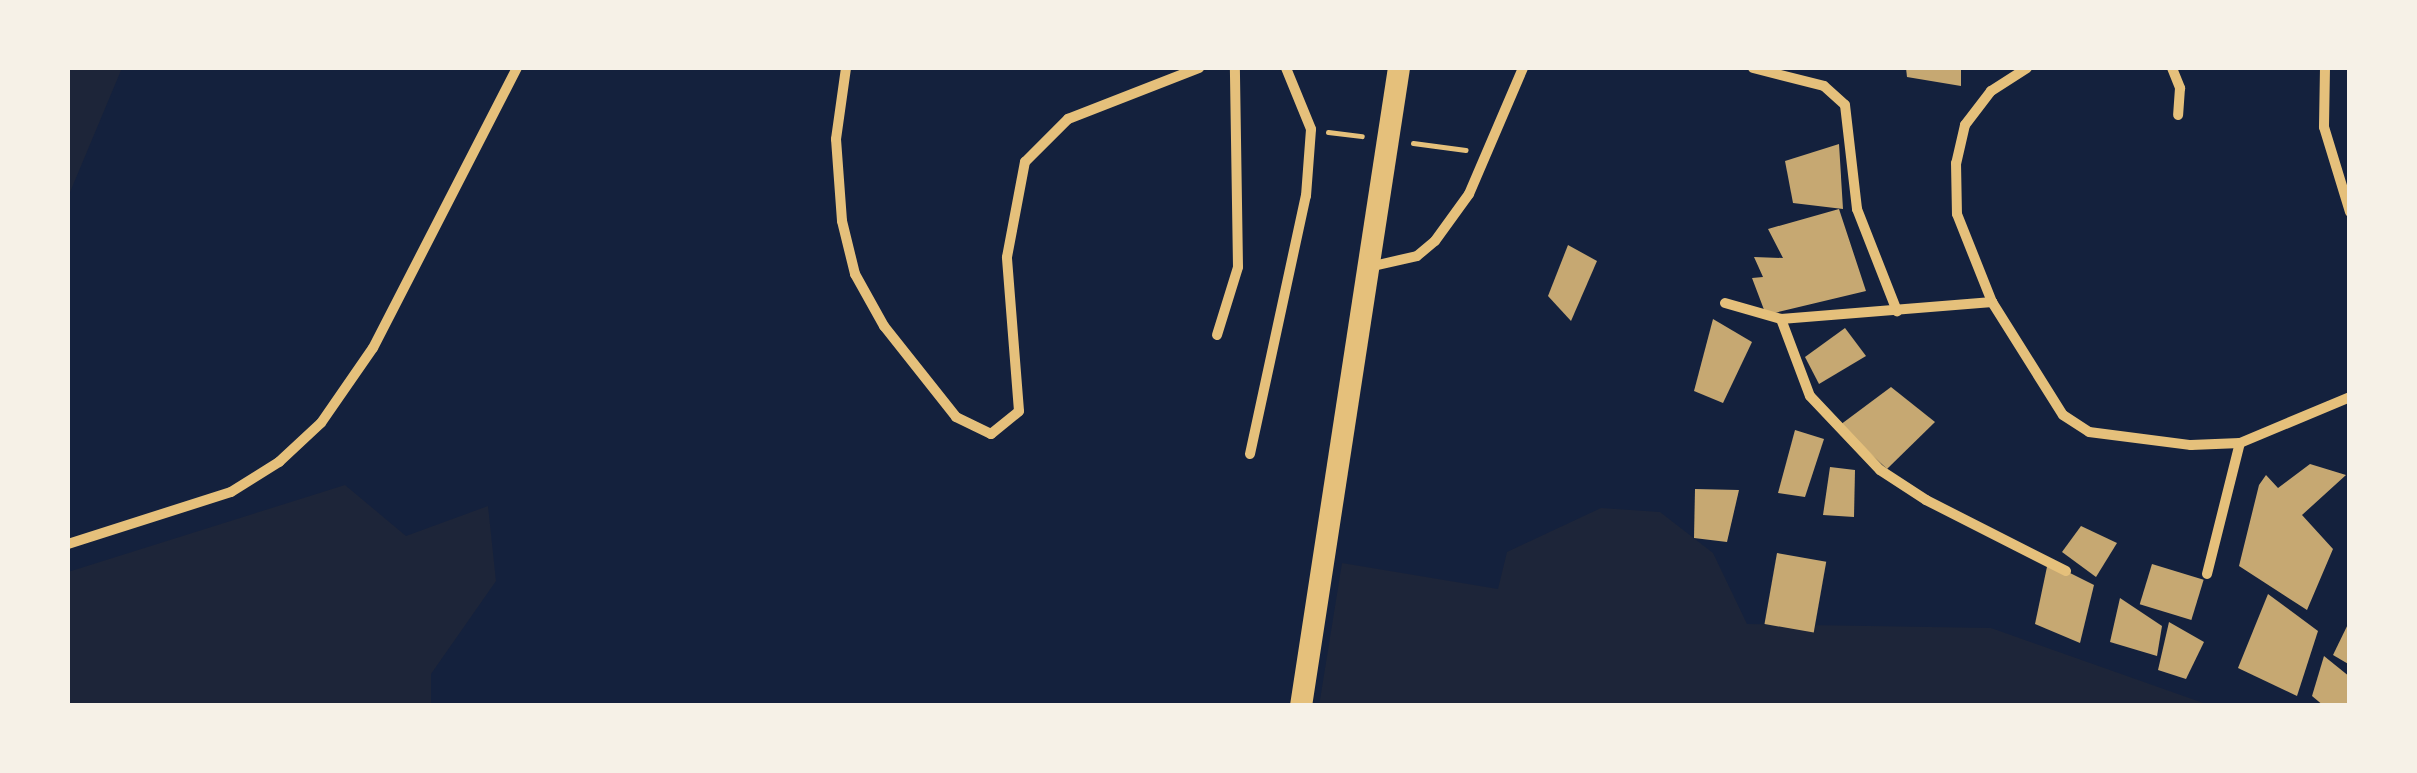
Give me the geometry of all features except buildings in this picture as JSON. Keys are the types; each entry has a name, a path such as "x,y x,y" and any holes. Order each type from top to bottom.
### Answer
{"highway":[{"path":"1300,706 1399,68"}],"street":[{"path":"68,544 231,492 279,462 321,423 373,348 517,68"},
{"path":"846,68 836,139 842,221 854,274 884,326 956,417 991,434 1019,412 1006,258 1025,162 1068,119 1198,68"},
{"path":"1217,335 1238,267 1234,68"},
{"path":"1250,454 1306,196 1311,129 1286,68"},
{"path":"1366,267 1417,256 1436,241 1469,194 1523,68"},
{"path":"1753,68 1824,86 1844,105 1857,209 1897,311"},
{"path":"2027,68 1991,90 1965,125 1956,163 1957,214 1992,302 2074,425 2191,446 2240,443 2350,397"},
{"path":"2172,68 2180,88 2178,116"},
{"path":"2325,68 2324,127 2350,212"},
{"path":"1725,302 1781,319 1992,302"},
{"path":"1781,319 1810,396 1880,470 1926,500 2066,571"},
{"path":"2207,574 2240,443"}],"shaded area":[{"path":"68,68 122,68 68,197"},
{"path":"345,485 406,536 488,506 496,581 431,674 431,705 68,705 68,572"},
{"path":"1601,508 1660,512 1713,553 1747,624 1991,628 2209,705 1319,706 1342,563 1498,589 1507,552"}]}
